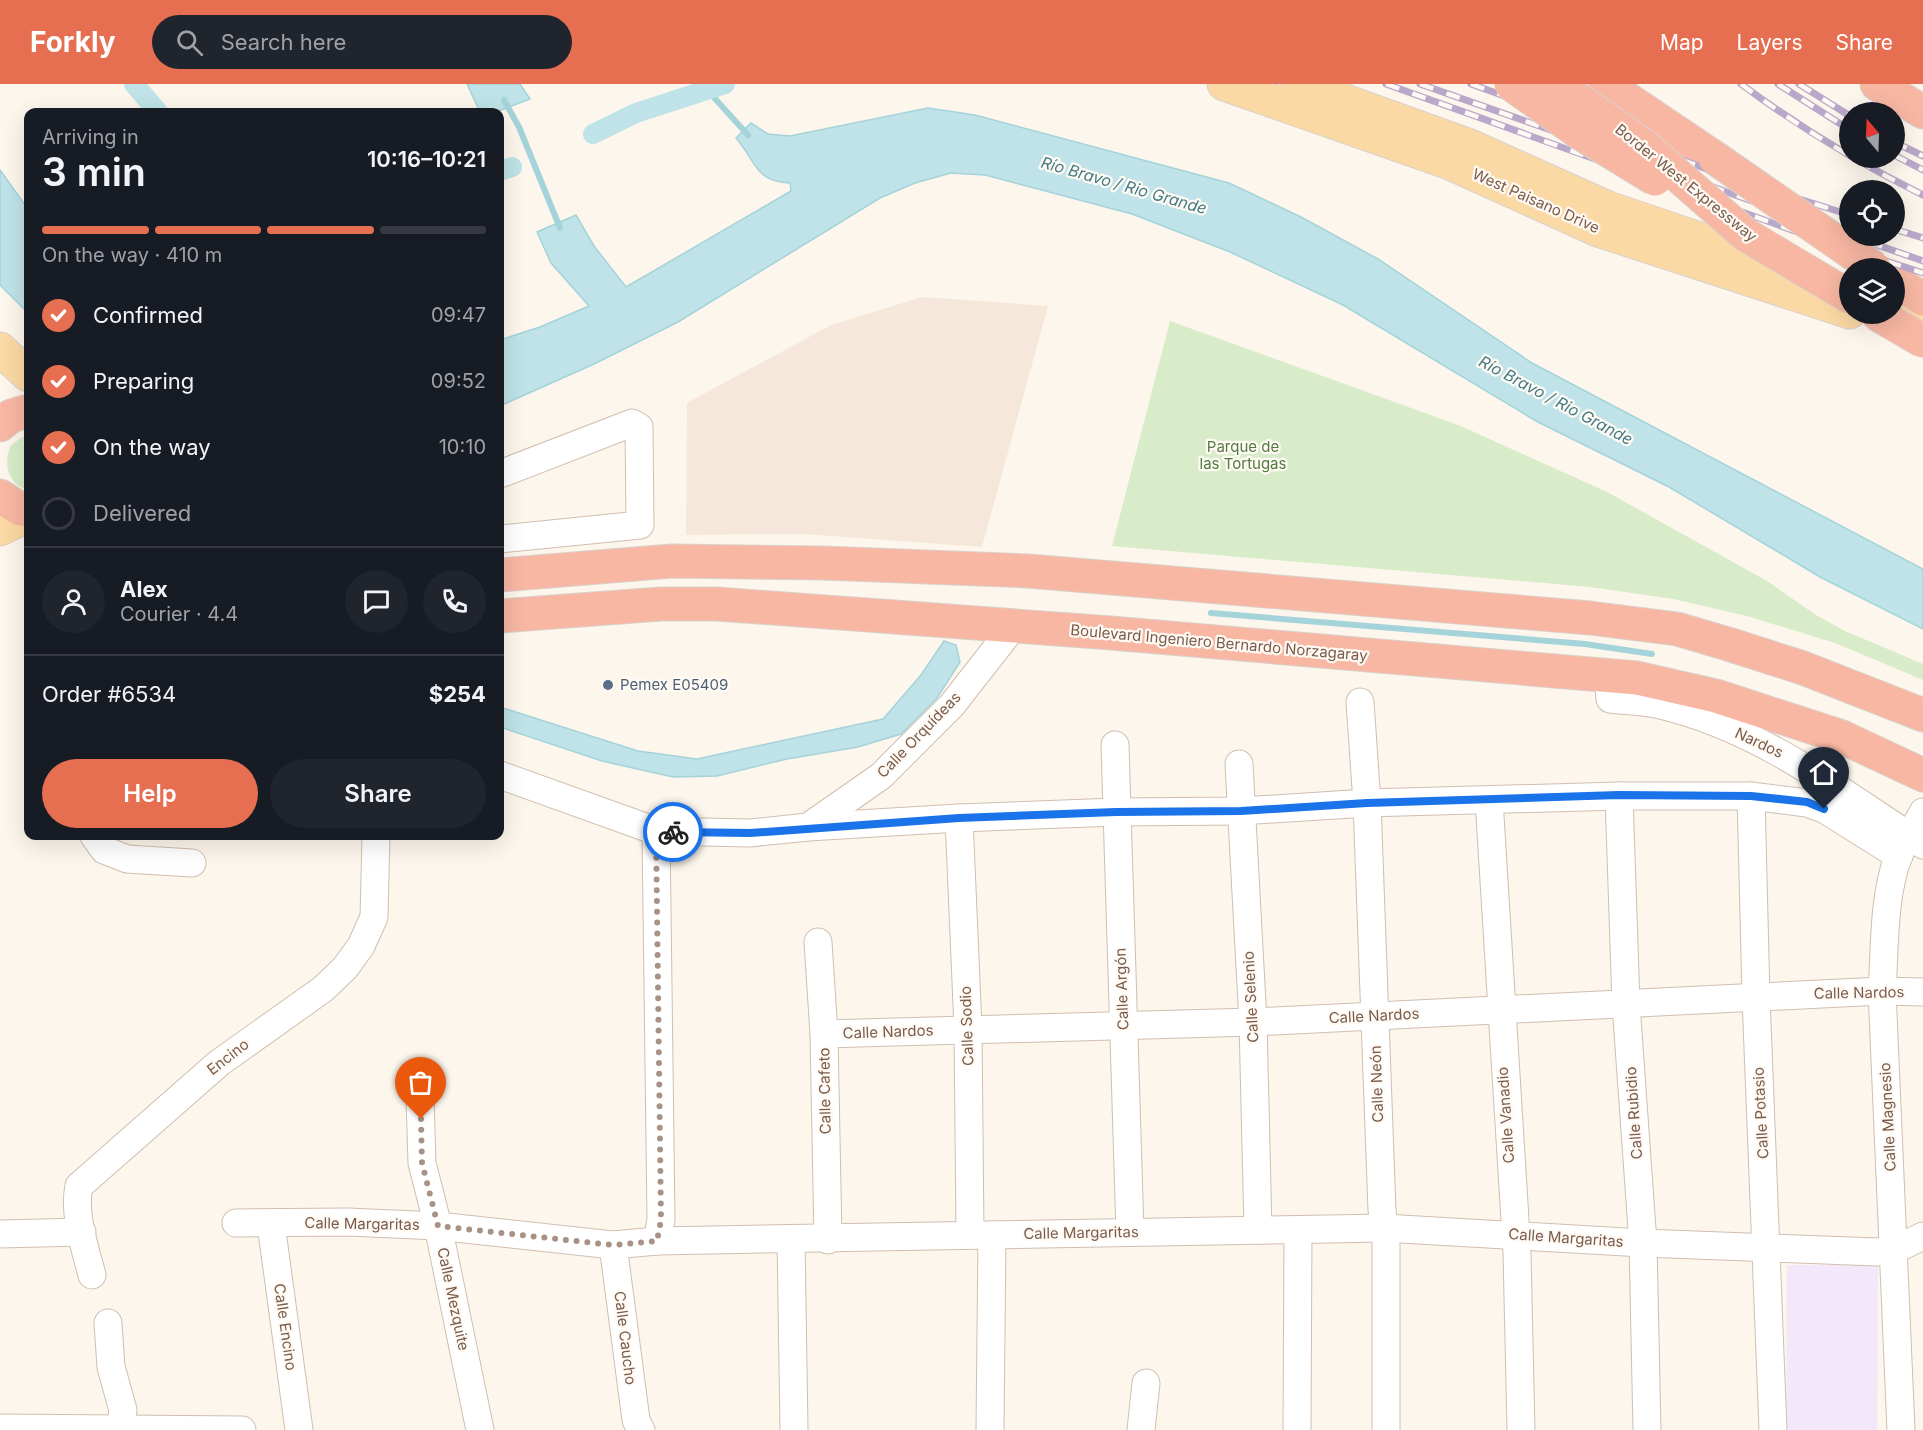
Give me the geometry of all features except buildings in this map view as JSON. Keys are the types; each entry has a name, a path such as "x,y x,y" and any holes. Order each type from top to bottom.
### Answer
{"highway":[{"path":"1510,84 1580,133 1746,235"},
{"name":"Border West Expressway","path":"1556,84 1642,145 1746,235 1839,290"},
{"name":"Border West Expressway","path":"1605,84 1860,258"},
{"path":"1634,84 1715,158"},
{"path":"1877,84 1923,112"},
{"path":"1905,288 1923,299"},
{"path":"1894,324 1923,341"},
{"path":"0,425 11,416 24,412"},
{"path":"0,496 24,510"},
{"path":"504,575 672,561 756,560 1017,571 1590,618 1677,629 1803,668 1923,715"},
{"path":"579,569 579,610"},
{"name":"Boulevard Ingeniero Bernardo Norzagaray","path":"504,616 661,604 717,604 1476,662 1609,688 1637,678 1716,696 1842,737 1923,775"}],"main road":[{"name":"West Paisano Drive","path":"1224,84 1450,163 1598,230 1839,308"},
{"name":"West Paisano Drive","path":"1298,84 1470,146 1608,208 1839,285"},
{"path":"1905,308 1923,314"},
{"path":"1887,324 1923,335"},
{"path":"0,349 24,371"},
{"path":"0,529 24,518"}],"street":[{"path":"504,472 632,423 639,427 640,525 504,539"},
{"name":"Calle Orquídeas","path":"808,827 881,776 952,705 1014,627"},
{"name":"Nardos","path":"1609,688 1701,718 1757,740 1788,756 1910,846"},
{"name":"Calle Neón","path":"1360,702 1367,803 1384,1228 1386,1430"},
{"name":"Calle Argón","path":"1115,745 1130,1232"},
{"name":"Calle Selenio","path":"1239,764 1253,1022 1258,1230"},
{"name":"Calle Orquídeas","path":"504,776 656,831 750,833 808,827 959,818 1116,812 1241,811 1367,803 1619,795 1751,796 1807,802 1910,846"},
{"name":"Calle Rubidio","path":"1619,795 1626,1004 1643,1243 1647,1430"},
{"name":"Calle Potasio","path":"1751,796 1756,997 1768,1248 1773,1430"},
{"name":"Calle Vanadio","path":"1488,800 1515,1234 1521,1430"},
{"name":"Calle Magnesio","path":"1901,1430 1882,991 1890,893 1923,812"},
{"name":"Calle Sodio","path":"959,818 990,1430"},
{"path":"656,831 661,1220 657,1241"},
{"path":"97,840 104,850 127,859 192,863"},
{"name":"Encino","path":"92,1275 82,1232 77,1196 84,1180 219,1063 322,989 345,968 361,946 374,917 377,879 376,840"},
{"name":"Calle Cafeto","path":"819,942 825,1034 828,1240"},
{"name":"Calle Nardos","path":"825,1034 968,1028 1253,1022 1882,991 1923,992"},
{"name":"Calle Mezquite","path":"420,1098 422,1163 438,1226 480,1430"},
{"name":"Calle Margaritas","path":"236,1223 348,1222 438,1226 613,1245 657,1241 828,1240 1384,1228 1643,1243 1876,1252 1894,1250 1923,1236"},
{"name":"Calle Encino","path":"271,1224 298,1430"},
{"path":"1297,1430 1298,1230"},
{"path":"0,1234 82,1232"},
{"path":"791,1239 794,1430"},
{"name":"Calle Caucho","path":"613,1245 636,1420 641,1430"},
{"path":"108,1323 111,1367 123,1410 119,1429"},
{"path":"1141,1430 1146,1383"},
{"path":"0,1428 242,1430"}],"shaded area":[{"path":"922,297 1048,306 982,547 804,534 686,535 687,403 831,325"},
{"path":"1787,1265 1878,1265 1877,1430 1786,1430"}],"green space":[{"name":"Parque de las Tortugas","path":"1170,321 1461,426 1607,492 1767,581 1816,615 1845,631 1923,664 1923,680 1835,643 1747,616 1673,599 1590,587 1112,546"},
{"path":"24,436 24,488 11,478 7,466 11,445"}],"water":[{"path":"467,84 520,84 530,99 504,109 478,108"},
{"name":"Río Bravo / Rio Grande","path":"928,108 975,115 1229,183 1301,217 1378,259 1532,363 1923,569 1923,629 1820,577 1669,487 1536,421 1343,305 1230,252 1132,214 985,175 951,173 915,183 880,198 678,322 594,364 504,404 504,339 540,327 589,306 551,263 537,232 576,215 594,246 626,287 791,191 790,183 770,179 757,169 736,138 751,123 768,134 790,136"},
{"path":"0,170 24,203 24,309 0,285"},
{"path":"944,641 956,645 960,662 937,698 901,734 858,747 787,759 717,776 673,777 602,761 504,728 504,708 638,751 697,759 883,719 921,675"}],"waterway":[{"path":"134,84 155,108"},
{"path":"593,134 636,113 725,84"},
{"path":"708,91 748,135"},
{"path":"504,100 519,127 560,228"},
{"path":"504,170 512,167"},
{"path":"1211,613 1585,644 1652,654"}],"railway":[{"path":"1386,84 1806,235 1923,273"},
{"path":"1420,84 1923,261"},
{"path":"1471,84 1729,177 1839,212"},
{"path":"1741,84 1829,144 1923,195"},
{"path":"1778,84 1839,123"},
{"path":"1799,84 1839,109"},
{"path":"1905,147 1923,156"},
{"path":"1905,161 1923,170"},
{"path":"1905,232 1923,238"}],"way so far":[{"path":"421,1119 422,1163 438,1226 613,1245 657,1241 661,1220 656,831 673,832"}],"place":[{"name":"Pemex E05409","path":"608,685"}],"route":[{"path":"673,832 750,833 808,827 959,818 1116,812 1241,811 1367,803 1619,795 1751,796 1807,802 1824,809"}]}
